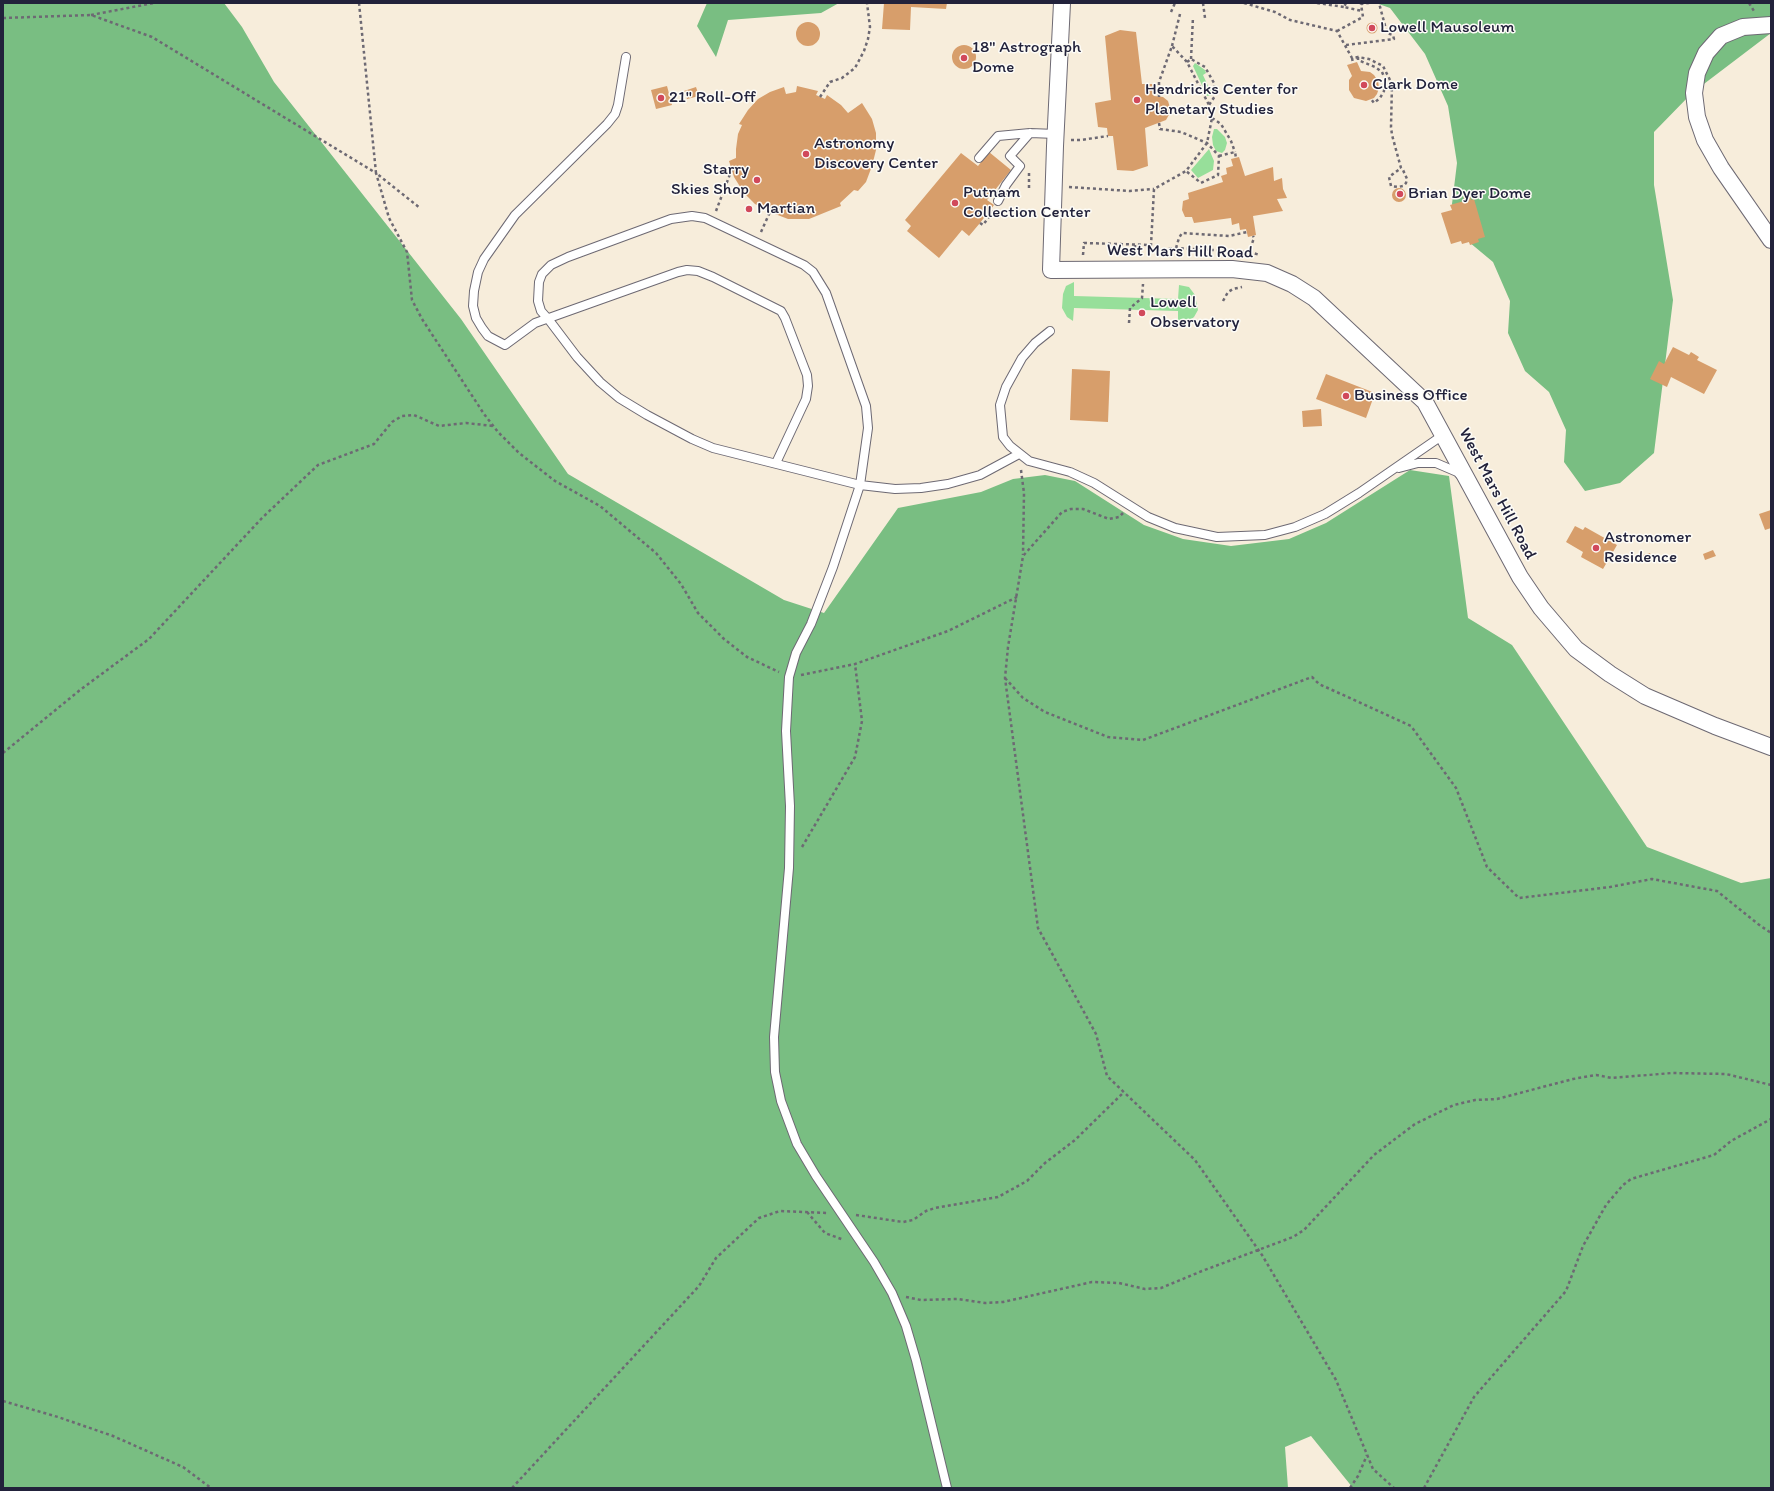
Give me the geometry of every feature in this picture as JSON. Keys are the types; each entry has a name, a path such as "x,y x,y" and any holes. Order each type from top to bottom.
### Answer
{"street":[{"name":"West Mars Hill Road","path":"1062,3 1061,137 1051,270 1232,269 1267,273 1292,284 1314,298 1425,402 1520,577 1541,608 1576,649 1610,674 1646,696 1715,726 1771,747"},
{"path":"1771,26 1743,27 1722,36 1706,53 1697,73 1694,93 1697,117 1705,140 1721,168 1771,240"}],"lane":[{"path":"626,56 618,105 615,114 607,124 515,215 484,259 478,272 474,291 473,306 476,318 488,336 505,345 535,323 549,320 678,272 687,270 698,271 713,277 781,311 807,375 808,386 806,399 776,463"},
{"path":"978,158 998,136 1030,133 1061,137"},
{"path":"998,201 1006,185 1020,166 1010,156 1030,133"},
{"path":"947,1488 916,1360 906,1326 892,1293 797,1144 781,1102 775,1072 774,1038 789,868 790,806 786,731 789,677 796,653 810,624 833,567 860,484 868,428 866,406 826,293 813,272 804,265 705,218 692,216 671,220 568,257 551,265 542,274 538,290 538,300 541,311 577,357 600,382 619,398 692,439 714,448 860,484 895,489 921,488 948,484 980,475 1019,454"},
{"path":"1050,332 1035,343 1022,358 1006,387 1001,401 1000,420 1003,436 1010,446 1029,462 1070,472 1094,483 1148,517 1175,528 1210,536 1224,537 1265,535 1295,527 1325,514 1359,493 1443,435"},
{"path":"1394,469 1418,463 1436,463 1457,472 1468,482"}],"path":[{"path":"3,18 91,15 154,3"},
{"path":"359,3 376,173 389,218 407,252 412,300 422,319 494,426 519,452 555,481 600,506 656,553 681,584 698,613 724,640 747,657 789,677 855,664 948,631 1017,597"},
{"path":"820,97 830,82 842,78 855,68 864,51 870,27 867,3"},
{"path":"1171,12 1175,3"},
{"path":"1203,3 1205,18"},
{"path":"1244,3 1275,12 1290,20 1321,26 1337,31 1346,45 1353,63"},
{"path":"1317,3 1362,11"},
{"path":"1344,7 1346,3"},
{"path":"1337,31 1363,17 1361,4 1369,3"},
{"path":"1346,45 1394,39 1393,35 1387,34 1379,3"},
{"path":"1159,97 1159,82 1172,46 1180,14"},
{"path":"91,15 152,37 376,173 420,208"},
{"path":"1187,62 1191,59 1194,17"},
{"path":"1063,186 1111,190 1154,189 1186,171 1207,143 1212,118 1209,105 1187,62 1172,46"},
{"path":"1352,58 1358,57 1369,59 1383,66 1390,79 1392,84 1393,109 1391,127 1401,168 1407,180 1406,183 1398,187 1391,186 1389,177 1401,168"},
{"path":"1358,57 1358,60 1375,67 1382,72 1385,79 1384,91 1380,98 1374,103 1371,99"},
{"path":"1191,59 1206,67 1214,83 1215,96 1209,105"},
{"path":"1212,118 1221,124 1235,152 1236,158"},
{"path":"1159,123 1160,128 1181,132 1207,143 1219,156 1218,175 1201,182 1186,171"},
{"path":"1061,137 1081,140 1108,136"},
{"path":"1219,156 1235,152"},
{"path":"1029,167 1029,188"},
{"path":"716,212 732,169"},
{"path":"1083,258 1084,243 1151,245 1154,189"},
{"path":"760,235 770,212"},
{"path":"1176,248 1182,233 1229,236 1247,232"},
{"path":"1150,251 1176,248 1249,252 1254,238 1253,236"},
{"path":"1129,323 1130,308 1142,298 1143,284"},
{"path":"1223,301 1228,292 1233,289 1247,287"},
{"path":"3,753 80,690 149,639 262,518 318,465 374,444 392,422 402,416 414,415 439,426 466,423 494,426"},
{"path":"1019,454 1024,493 1023,556 1008,646 1005,678 1038,928 1096,1034 1107,1076 1195,1160 1258,1250 1336,1380 1373,1469 1394,1488"},
{"path":"1023,556 1062,512 1071,509 1083,509 1109,519 1119,517 1129,505"},
{"path":"789,868 855,757 862,721 855,664"},
{"path":"1005,678 1023,698 1045,712 1108,737 1144,740 1312,677 1319,684 1411,726 1456,788 1487,867 1519,898 1610,887 1652,879 1717,891 1771,933"},
{"path":"892,1293 921,1300 958,1299 997,1302 1092,1282 1119,1283 1145,1289 1161,1288 1292,1237 1304,1230 1374,1155 1415,1124 1454,1105 1476,1100 1497,1100 1573,1079 1596,1075 1612,1078 1672,1073 1726,1074 1771,1085"},
{"path":"512,1488 699,1286 716,1258 759,1218 780,1211 841,1213 903,1222 913,1220 926,1211 935,1208 998,1197 1027,1181 1045,1162 1075,1140 1124,1092"},
{"path":"1424,1488 1474,1396 1566,1291 1582,1246 1606,1205 1623,1185 1631,1179 1714,1155 1731,1141 1771,1119"},
{"path":"807,1212 825,1233 864,1247"},
{"path":"3,1402 58,1416 113,1436 182,1467 211,1488"},
{"path":"1350,1488 1358,1476 1367,1454"}],"green space":[{"path":"3,3 224,3 242,27 274,82 461,319 568,474 784,600 824,613 898,508 981,492 1013,479 1045,475 1075,481 1144,525 1183,539 1231,546 1289,539 1326,523 1410,470 1449,476 1468,618 1512,645 1647,847 1741,883 1771,878 1771,1488 1353,1488 1311,1436 1285,1447 1288,1488 3,1488"},
{"path":"707,3 839,3 821,13 728,20 716,57 697,26"},
{"path":"1376,3 1771,3 1771,33 1692,93 1654,132 1654,185 1673,300 1654,453 1620,483 1585,491 1564,462 1566,430 1549,392 1525,371 1508,333 1510,301 1493,262 1469,242 1452,204 1457,163 1448,106 1425,54 1390,8"},
{"path":"1195,63 1205,70 1206,73 1203,75 1209,88 1213,87 1212,95 1207,96 1193,66"},
{"path":"1214,129 1217,129 1225,137 1227,143 1225,150 1222,153 1216,151 1213,145 1212,137"},
{"path":"1209,149 1214,161 1213,170 1198,178 1191,170"},
{"path":"1074,282 1074,296 1178,299 1179,285 1189,287 1195,295 1198,310 1194,317 1188,322 1178,325 1178,311 1074,308 1073,321 1067,317 1062,308 1063,294 1066,286"}],"building":[{"path":"884,3 947,3 946,9 911,7 910,30 882,29"},
{"path":"808,22 817,25 820,34 817,43 808,46 799,43 796,34 799,25"},
{"name":"Lowell Mausoleum","path":"1370,23 1374,23 1376,24 1376,32 1370,33 1367,30 1367,26"},
{"name":"Hendricks Center for Planetary Studies","path":"1120,30 1136,32 1142,84 1153,84 1154,96 1163,97 1168,101 1171,111 1166,120 1145,128 1148,166 1133,171 1117,170 1113,136 1108,136 1107,128 1098,127 1095,103 1111,100 1105,36"},
{"name":"18″ Astrograph Dome","path":"964,45 973,48 976,57 973,66 964,69 955,66 952,57 955,48"},
{"name":"Clark Dome","path":"1357,62 1361,71 1370,72 1378,81 1379,88 1377,94 1374,98 1366,101 1354,98 1349,90 1349,80 1352,76 1347,65"},
{"name":"21″ Roll-Off","path":"667,86 672,105 656,109 651,90"},
{"name":"Astronomy Discovery Center","path":"797,86 818,91 816,95 825,99 827,95 841,105 848,113 862,103 872,119 876,133 876,150 866,182 858,191 854,190 840,203 841,206 809,219 788,219 755,204 744,193 734,177 729,161 736,158 738,134 742,125 739,124 748,110 758,99 770,92 784,87 786,94 796,92"},
{"path":"696,87 699,96 687,99 684,91"},
{"name":"Putnam Collection Center","path":"989,152 1011,170 987,200 994,205 980,223 969,236 962,230 939,258 907,231 911,226 905,220 961,153 978,166"},
{"path":"1239,157 1245,176 1273,167 1274,181 1282,178 1283,189 1287,198 1277,199 1283,211 1253,216 1256,235 1248,237 1246,229 1240,230 1239,223 1232,225 1231,218 1194,223 1192,217 1185,217 1182,210 1183,201 1189,199 1188,193 1223,182 1221,176 1227,174 1226,168 1233,166 1231,159"},
{"name":"Brian Dyer Dome","path":"1399,188 1404,190 1406,195 1404,200 1399,202 1394,200 1392,195 1394,190"},
{"path":"1470,193 1471,200 1474,199 1485,237 1478,239 1479,242 1470,245 1469,242 1462,244 1461,241 1451,244 1441,213 1452,210 1450,205 1464,201 1463,195"},
{"path":"1673,347 1689,355 1691,352 1699,357 1697,360 1717,370 1704,394 1671,377 1667,387 1650,379 1659,361 1664,364"},
{"path":"1072,369 1110,371 1108,422 1070,420"},
{"name":"Business Office","path":"1326,374 1375,393 1366,418 1316,399"},
{"path":"1321,409 1322,426 1303,427 1302,411"},
{"path":"1771,510 1771,528 1765,530 1759,514"},
{"name":"Astronomer Residence","path":"1575,526 1583,530 1585,527 1617,545 1603,569 1581,557 1583,552 1566,542"},
{"path":"1713,550 1716,556 1705,560 1703,554"},
{"path":"1650,553 1652,559 1645,562 1643,555"}],"place":[{"name":"Lowell Mausoleum","path":"1372,28"},
{"name":"18″ Astrograph Dome","path":"964,58"},
{"name":"Clark Dome","path":"1364,85"},
{"name":"21″ Roll-Off","path":"661,98"},
{"name":"Hendricks Center for Planetary Studies","path":"1137,100"},
{"name":"Astronomy Discovery Center","path":"806,154"},
{"name":"Starry Skies Shop","path":"757,180"},
{"name":"Brian Dyer Dome","path":"1400,194"},
{"name":"Putnam Collection Center","path":"955,203"},
{"name":"Martian","path":"749,209"},
{"name":"Lowell Observatory","path":"1142,313"},
{"name":"Business Office","path":"1346,396"},
{"name":"Astronomer Residence","path":"1596,548"}]}
